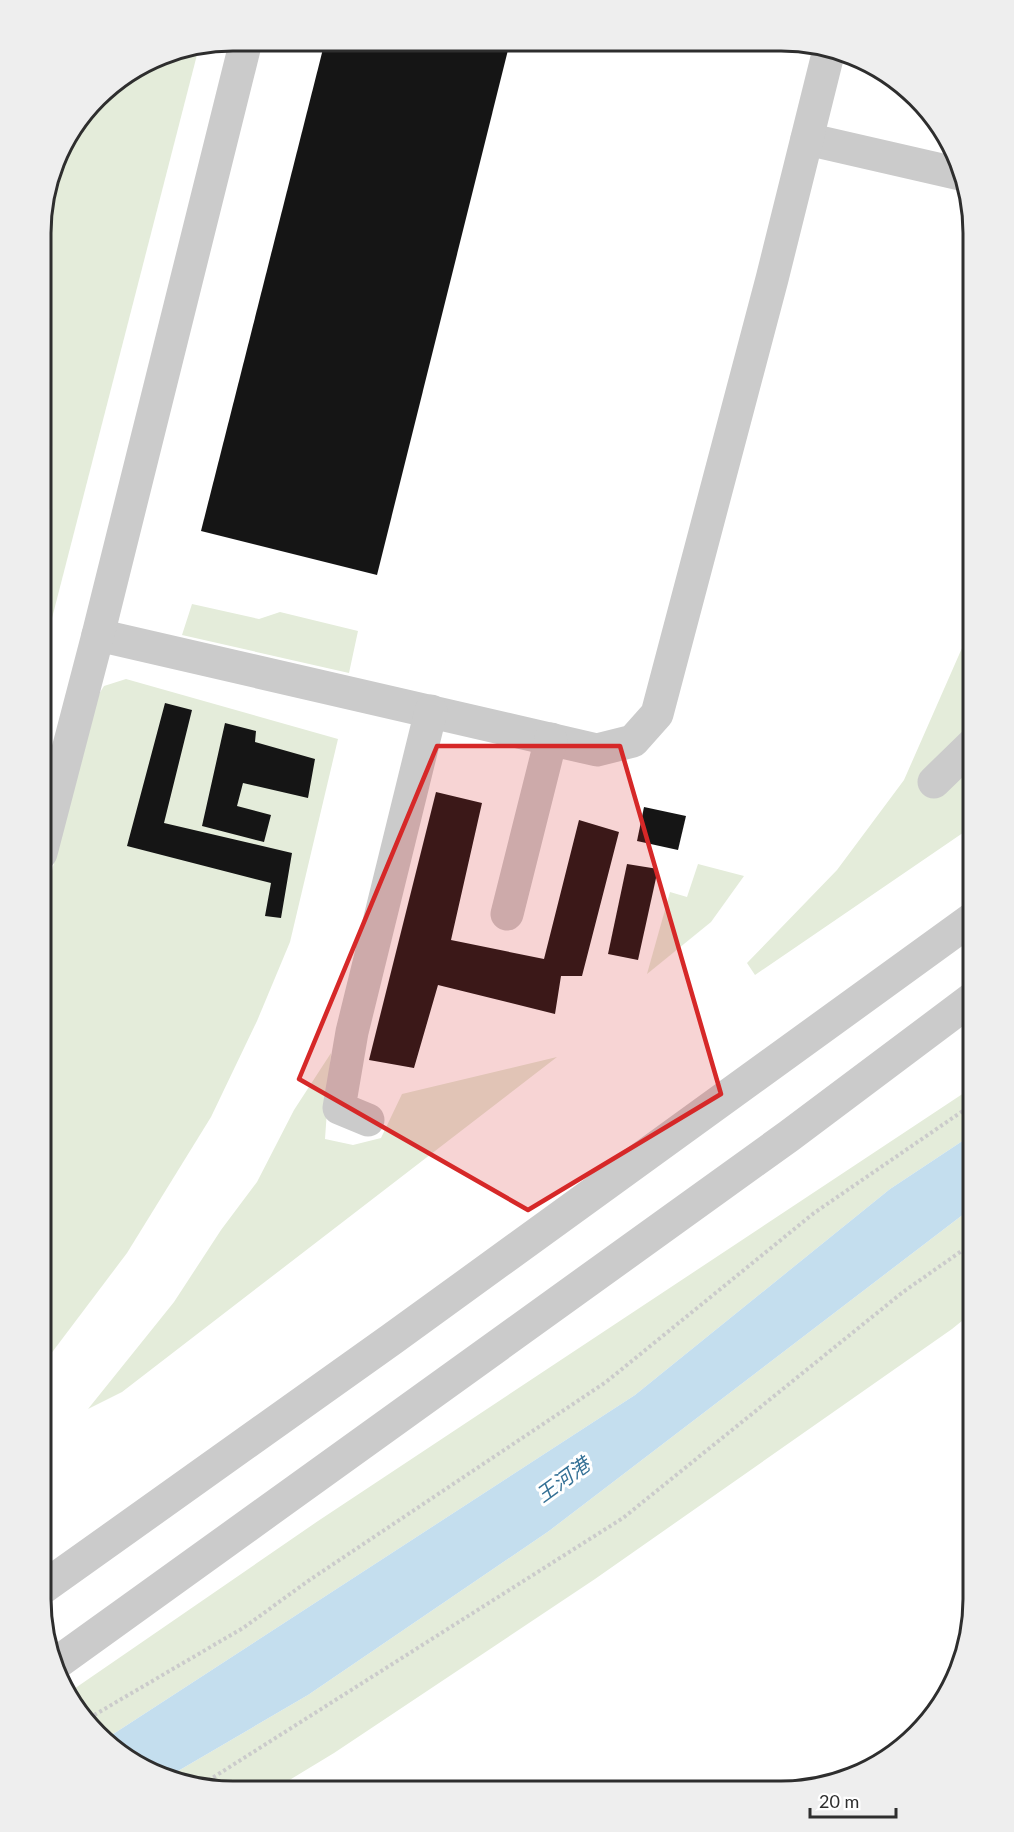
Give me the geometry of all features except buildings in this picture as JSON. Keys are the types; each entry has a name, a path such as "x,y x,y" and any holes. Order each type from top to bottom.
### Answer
{"street":[{"path":"51,815 244,51"},
{"path":"98,635 597,750 633,741 657,714 827,58"},
{"path":"807,139 952,172"},
{"path":"368,1120 339,1108 352,1032 431,711"},
{"path":"507,914 551,739"},
{"path":"934,782 963,754"},
{"path":"51,1581 392,1339 963,925"},
{"path":"62,1659 789,1136 963,1006"}],"path":[{"path":"93,1715 243,1628 311,1579 606,1382 814,1213 963,1111"},
{"path":"211,1779 622,1518 894,1300 963,1250"}],"highlighted area":[{"path":"437,746 620,746 721,1094 528,1210 299,1079"}],"green space":[{"path":"197,55 51,622 51,233 57,186 75,142 96,113 113,96 142,75 186,57"},
{"path":"192,604 259,619 280,612 358,631 349,673 182,635"},
{"path":"963,646 963,833 755,975 747,963 837,870 904,780"},
{"path":"126,679 338,739 290,942 257,1021 211,1117 127,1253 51,1354 51,875 94,702 104,686"},
{"path":"698,864 744,876 711,922 647,974 670,892 687,897"},
{"path":"331,1053 325,1139 353,1145 381,1138 402,1094 557,1057 122,1392 88,1409 174,1302 221,1230 257,1182 294,1110"},
{"path":"963,1094 963,1141 890,1189 635,1395 112,1735 96,1719 75,1688 318,1521"},
{"path":"963,1215 963,1320 952,1329 595,1579 334,1753 288,1781 233,1781 177,1772 308,1695 549,1531"}],"water":[{"name":"王河港","path":"963,1141 963,1215 549,1531 308,1695 177,1772 142,1757 112,1735 635,1395 890,1189"}]}
